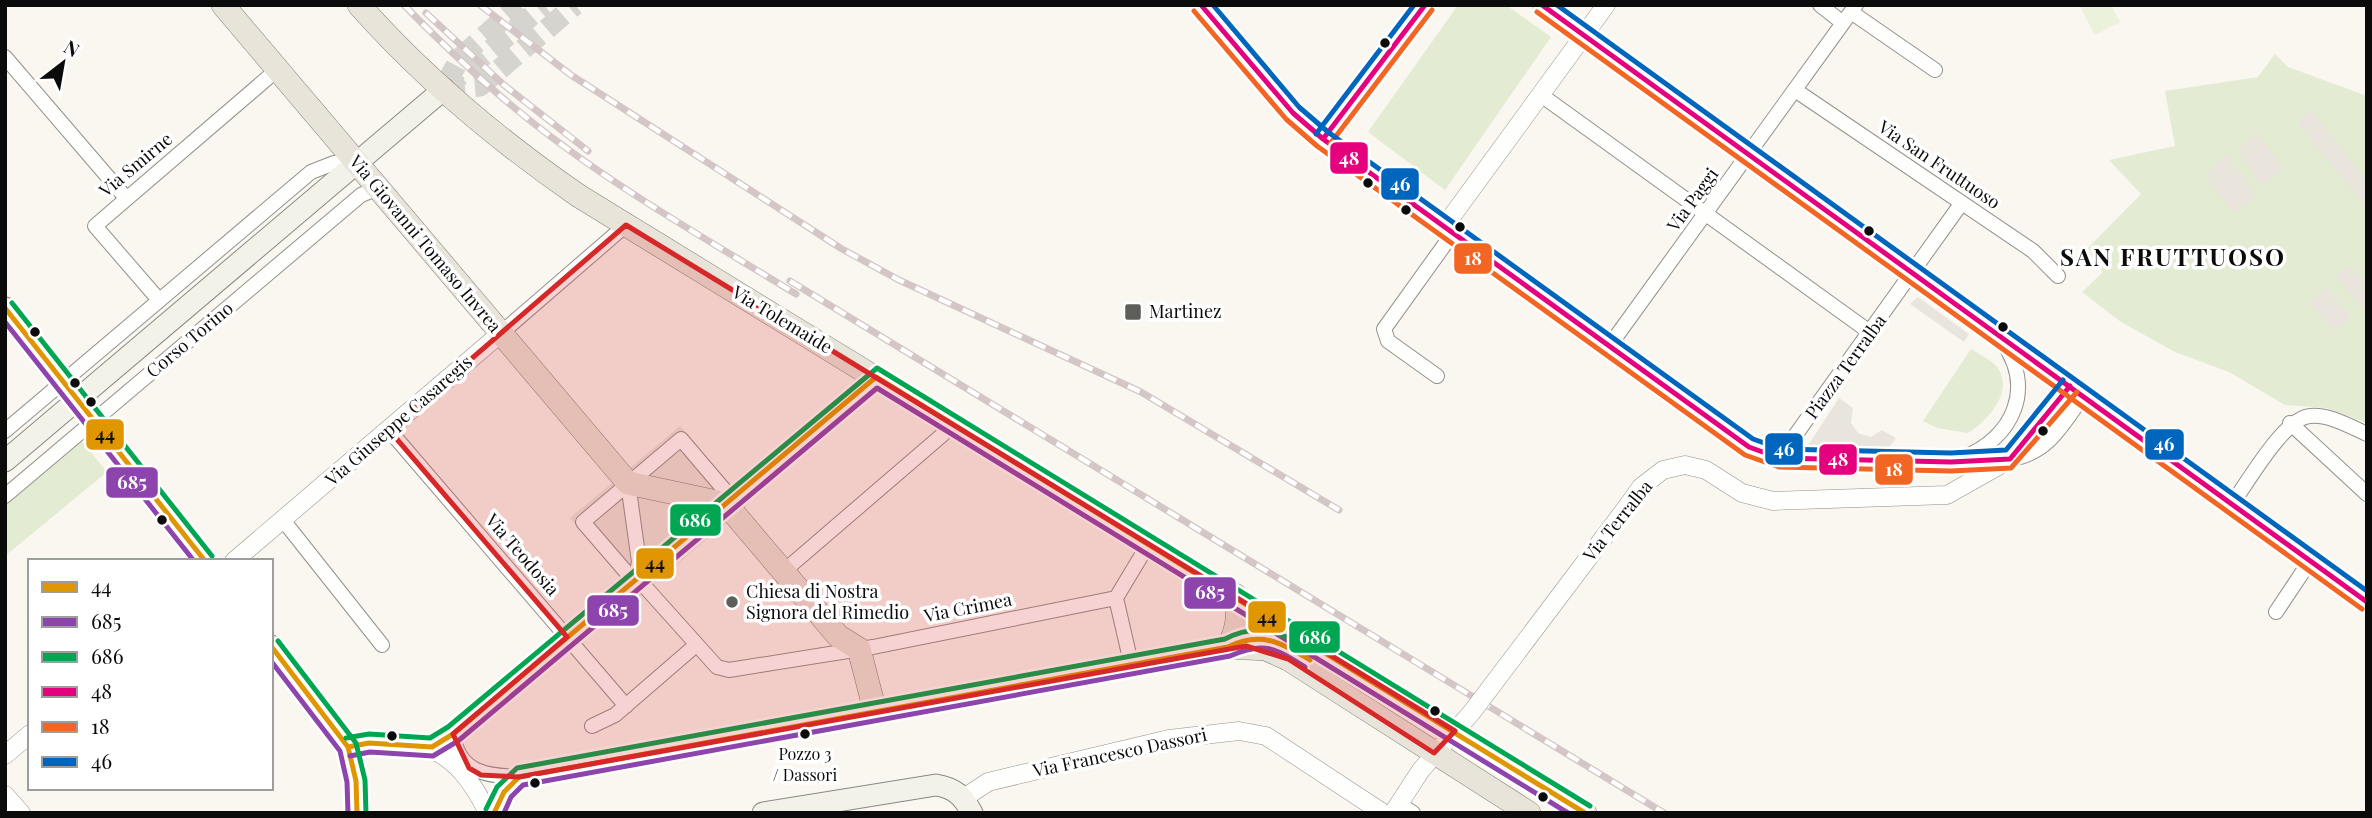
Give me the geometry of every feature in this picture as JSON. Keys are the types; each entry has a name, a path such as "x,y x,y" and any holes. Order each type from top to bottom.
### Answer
{"main road":[{"name":"Via Giovanni Tomaso Invrea","path":"223,5 628,483"},
{"name":"Via Tolemaide","path":"359,5 444,89 539,168 626,225 1235,595 1585,813"},
{"name":"Corso Torino","path":"5,461 444,89"},
{"path":"5,308 203,559"},
{"path":"628,483 726,504 838,636 859,649 875,711 1228,647 1266,649 1288,659 1529,813"},
{"path":"1228,647 1236,634 1239,612 1235,595"},
{"path":"273,649 348,747 355,781 356,813"},
{"path":"763,813 936,785 950,787 968,805"}],"street":[{"path":"1201,5 1293,113 1323,139 1749,447 1779,458 1951,462 2010,459 2077,391"},
{"path":"1323,139 1425,5"},
{"path":"1542,5 2367,602"},
{"path":"1437,376 1388,341 1384,329 1448,230 1606,5"},
{"path":"1820,5 1851,10 1935,70"},
{"name":"Via Paggi","path":"1610,345 1707,215 1851,10"},
{"path":"5,57 126,198"},
{"name":"Via Smirne","path":"159,300 95,226 278,69"},
{"name":"Via San Fruttuoso","path":"1795,90 2033,251 2058,276"},
{"path":"1541,95 1871,333"},
{"name":"Corso Torino","path":"5,432 311,172 334,163 357,161"},
{"name":"Corso Torino","path":"5,496 361,195 378,188"},
{"name":"Piazza Terralba","path":"1779,458 1961,204"},
{"name":"Via Giuseppe Casaregis","path":"236,559 626,225"},
{"path":"1951,462 1979,452 2014,416 2018,383 2006,347 1995,332"},
{"path":"432,747 453,734 566,637 641,585 726,504 876,377"},
{"path":"2232,504 2290,424 2308,416 2325,417 2367,434"},
{"path":"784,572 955,424"},
{"path":"2290,424 2367,494"},
{"name":"Via Teodosia","path":"388,430 626,706"},
{"path":"641,585 628,483 681,439 727,493 726,504"},
{"name":"Via Terralba","path":"1434,753 1472,712 1641,487 1663,470 1685,466 1706,470 1742,493 1773,501 1947,495 2010,459"},
{"name":"Via Crimea","path":"628,483 583,522 717,667 729,670 859,649 1116,598"},
{"path":"283,520 382,645"},
{"path":"1132,663 1116,598 1149,543"},
{"path":"2276,612 2310,561"},
{"path":"592,726 626,706 696,645"},
{"path":"453,734 454,745 469,768 481,775 520,777 875,711"},
{"name":"Via Francesco Dassori","path":"968,805 988,782 1169,739 1239,731 1266,736 1397,811 1434,753"},
{"path":"5,755 28,736"},
{"path":"348,747 369,743 432,747 447,755 461,771 488,813"},
{"path":"498,804 520,777"},
{"path":"5,795 21,813"}],"highlighted area":[{"path":"626,225 1455,731 1434,753 1288,659 1246,646 519,777 481,775 469,768 453,734 567,637 389,430"}],"green space":[{"path":"1458,5 1506,5 1551,37 1445,190 1368,132"},
{"path":"2079,5 2111,5 2120,22 2095,35"},
{"path":"2275,54 2288,67 2367,96 2367,423 2326,408 2285,405 2229,372 2175,352 2121,322 2082,292 2103,272 2084,252 2141,194 2109,160 2175,146 2165,91 2258,77"},
{"path":"1971,349 1998,368 2002,377 2001,396 1990,414 1968,433 1937,428 1923,421"},
{"path":"82,441 107,472 5,556 5,505"}],"shaded area":[{"path":"2310,109 2367,181 2367,208 2297,122"},
{"path":"2256,133 2284,168 2263,187 2237,151"},
{"path":"2226,154 2255,194 2235,214 2205,176"},
{"path":"2350,266 2367,286 2367,304 2362,307 2336,277"},
{"path":"2326,288 2351,317 2335,332 2309,302"},
{"path":"1918,297 1969,334 1964,342 1910,304"},
{"path":"1839,398 1853,408 1851,423 1858,433 1871,437 1882,430 1896,438 1886,452 1805,450"},
{"path":"680,426 748,505 638,597 570,518"}],"tunnel":[{"path":"446,84 460,58 519,5"},
{"path":"444,89 544,5"},
{"path":"444,89 480,86 575,5"}],"railway":[{"path":"404,5 475,74 550,136 640,198 796,294"},
{"path":"480,5 571,75 842,249 899,280 1141,392 1339,510"},
{"path":"426,13 504,85 588,151"},
{"path":"790,281 1664,813"}],"transit line":[{"name":"48","path":"1201,5 1293,113 1323,139 1749,447 1779,458 1951,462 2010,459 2070,386"},
{"name":"46","path":"1213,5 1299,107 1328,132 1753,439 1781,449 1951,453 2006,450 2063,380"},
{"name":"46","path":"1316,134 1414,5"},
{"name":"48","path":"1323,139 1425,5"},
{"name":"48","path":"1542,5 2367,602"},
{"name":"46","path":"1557,5 2367,591"},
{"name":"18","path":"1330,144 1432,10"},
{"name":"18","path":"1194,11 1286,119 1317,146 1745,455 1779,467 1951,471 2011,468 2077,392"},
{"name":"18","path":"1537,12 2362,609"},
{"name":"686","path":"12,303 212,556"},
{"name":"44","path":"5,308 203,559"},
{"name":"685","path":"5,322 192,559"},
{"name":"686","path":"346,738 369,734 430,738 448,727 877,368 1590,806"},
{"name":"44","path":"348,747 369,743 432,747 453,734 876,377 1585,813"},
{"name":"685","path":"350,756 370,752 433,756 458,741 877,388 1568,813"},
{"name":"686","path":"486,809 497,787 517,768 1225,639 1249,631 1261,630 1282,635 1315,653"},
{"name":"44","path":"494,813 504,792 519,777 1228,647 1250,640 1260,639 1280,644 1310,660"},
{"name":"686","path":"278,641 356,743 365,780 366,813"},
{"name":"44","path":"273,649 348,747 356,781 357,813"},
{"name":"685","path":"504,813 511,797 523,785 1230,656 1252,649 1277,651 1305,667"},
{"name":"685","path":"273,664 340,751 347,782 348,813"}],"place":[{"name":"Martinez","path":"1133,312"},
{"name":"Chiesa di Nostra Signora del Rimedio","path":"732,602"},
{"name":"Pozzo 3 / Dassori","path":"805,734"}],"district":[{"name":"SAN FRUTTUOSO","path":"2173,258"}]}
